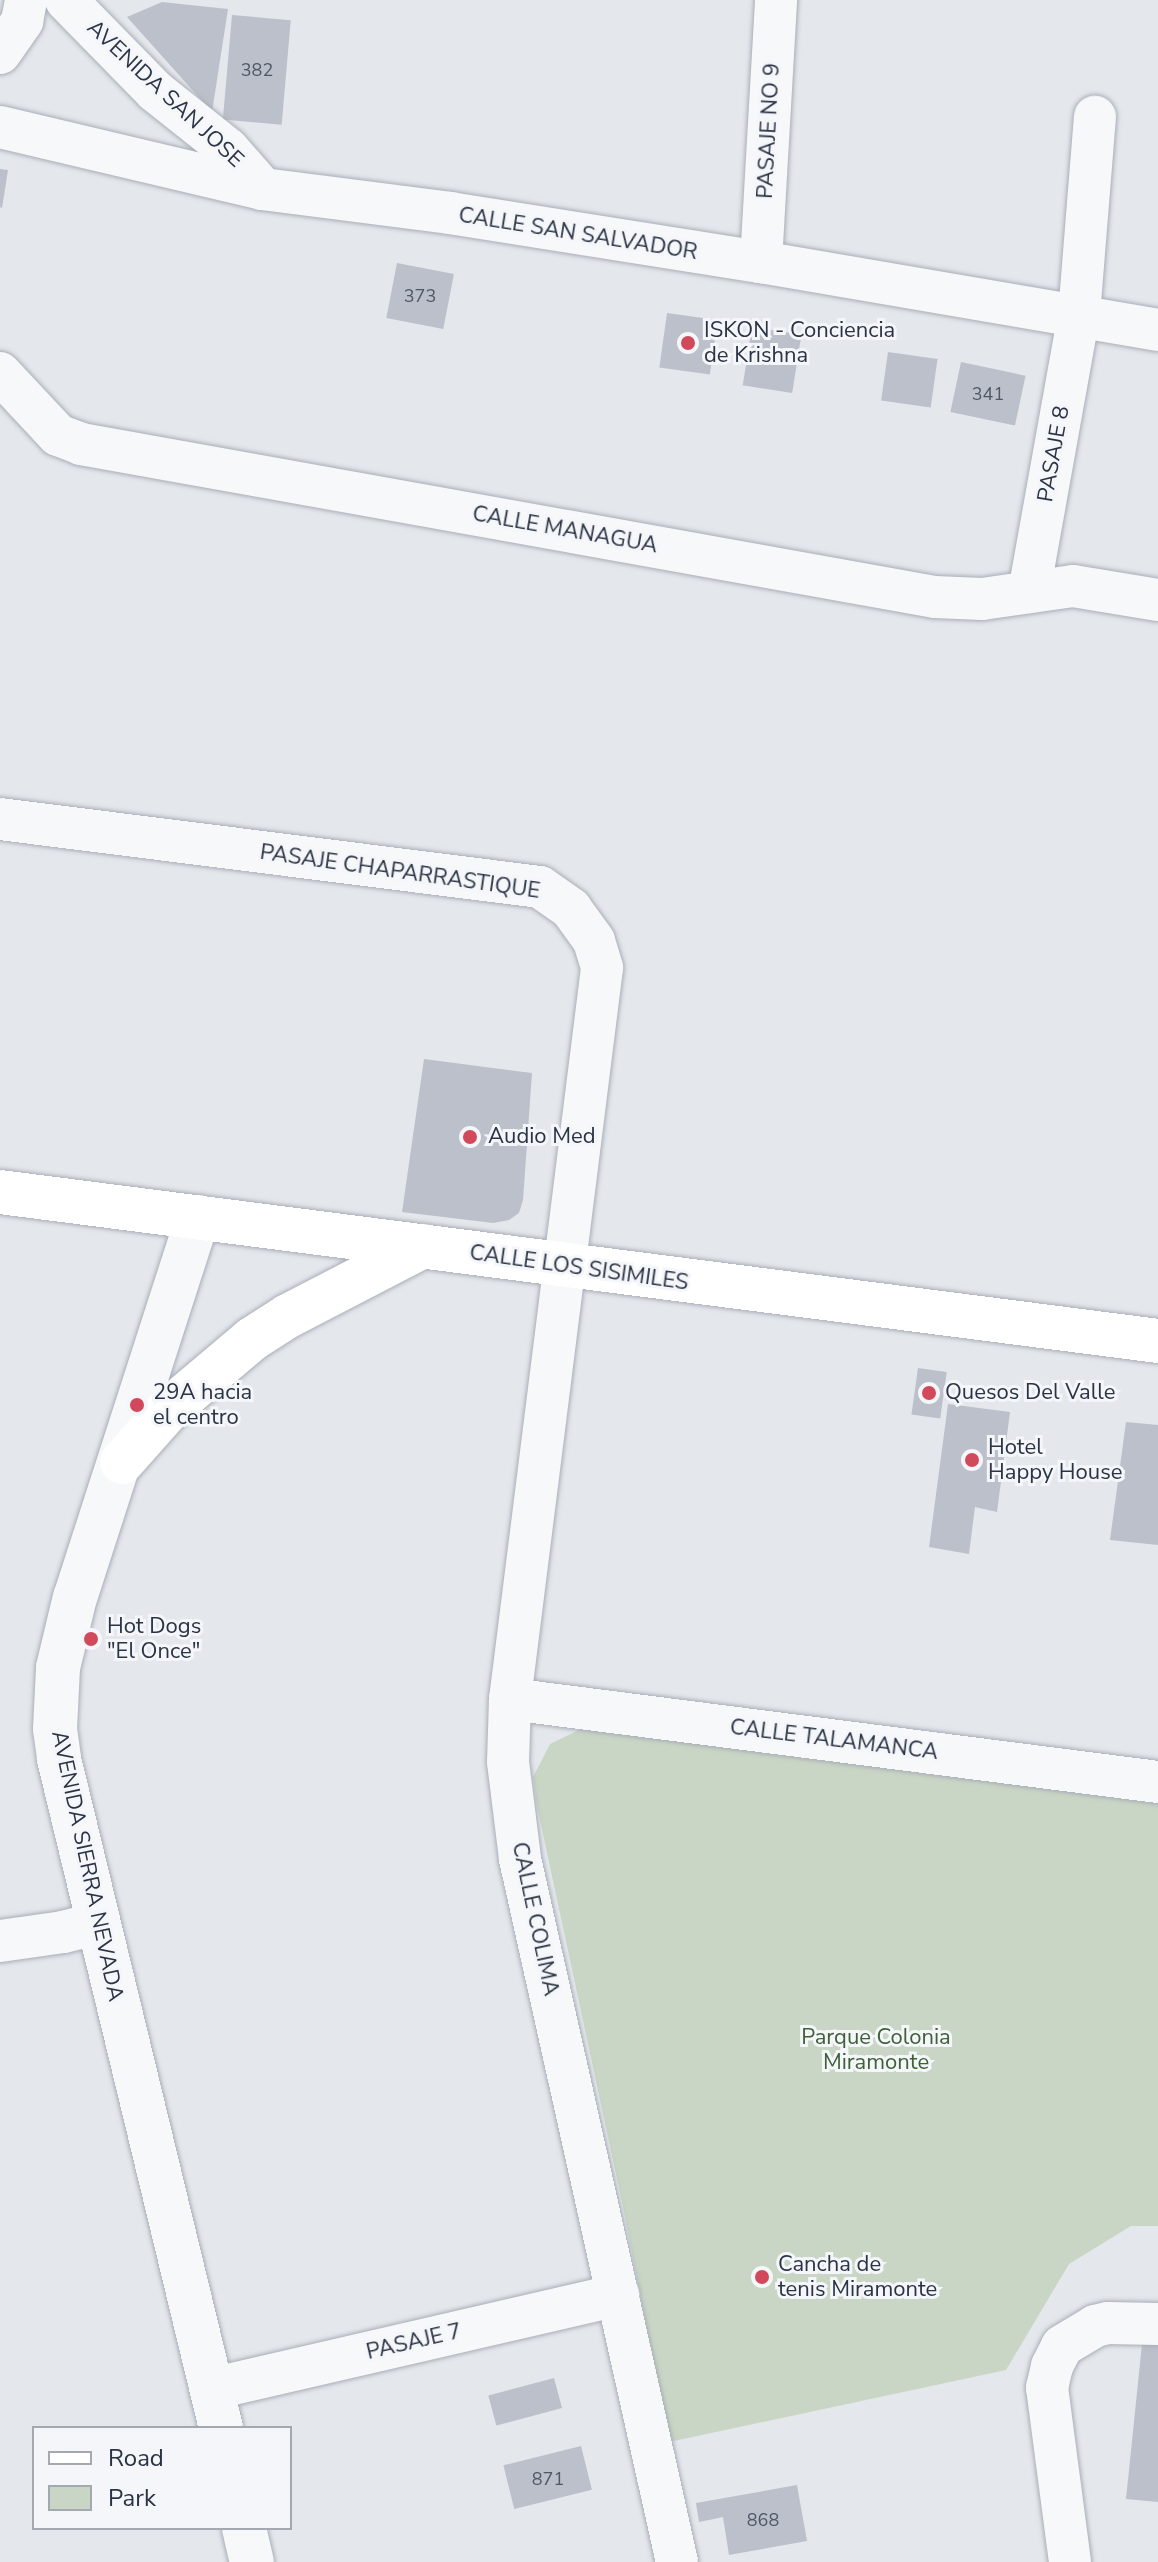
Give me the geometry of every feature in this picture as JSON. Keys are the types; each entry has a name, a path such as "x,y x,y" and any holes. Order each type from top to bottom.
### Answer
{"main road":[{"name":"CALLE LOS SISIMILES","path":"0,1192 423,1246 562,1267 1158,1341"},
{"path":"122,1462 168,1410 252,1339 288,1316 423,1246"}],"street":[{"path":"0,53 22,21 26,0"},
{"name":"AVENIDA SAN JOSE","path":"66,0 155,91 228,149 263,189"},
{"name":"PASAJE NO 9","path":"761,262 776,0"},
{"name":"PASAJE 8","path":"1029,592 1079,315 1095,117"},
{"name":"CALLE SAN SALVADOR","path":"0,127 263,189 450,213 1158,330"},
{"name":"CALLE MANAGUA","path":"0,373 58,435 81,444 935,597 982,599 1073,586 1158,600"},
{"name":"PASAJE CHAPARRASTIQUE","path":"0,819 540,887 559,899 584,923 602,968 562,1267"},
{"name":"AVENIDA SIERRA NEVADA","path":"198,1217 122,1462 75,1597 61,1653 56,1699 59,1759 216,2408"},
{"name":"CALLE COLIMA","path":"562,1267 510,1699 508,1762 520,1859 677,2562"},
{"name":"CALLE TALAMANCA","path":"510,1699 1158,1782"},
{"path":"0,1941 63,1932 98,1923"},
{"name":"PASAJE 7","path":"216,2408 618,2295"},
{"path":"1070,2562 1047,2388 1052,2366 1062,2346 1072,2337 1108,2323 1158,2324"},
{"path":"244,2530 252,2562"}],"green space":[{"name":"Parque Colonia Miramonte","path":"581,1729 1158,1801 1158,2226 1131,2226 1069,2264 1006,2370 669,2442 533,1777 550,1744"}],"building":[{"path":"162,2 228,9 212,112 127,17"},
{"path":"232,15 291,20 282,125 223,120"},
{"path":"0,169 8,170 2,208 0,207"},
{"path":"397,263 454,274 443,329 386,318"},
{"path":"667,313 718,320 710,375 659,367"},
{"path":"752,327 801,335 792,393 743,385"},
{"path":"888,352 938,359 931,407 881,401"},
{"path":"961,362 1026,376 1015,426 950,412"},
{"name":"Audio Med","path":"424,1059 532,1073 523,1200 519,1213 509,1220 493,1223 402,1212"},
{"name":"Quesos Del Valle","path":"918,1368 947,1372 940,1419 911,1415"},
{"name":"Hotel Happy House","path":"948,1404 1010,1412 997,1512 975,1507 969,1554 929,1547"},
{"path":"1126,1422 1158,1425 1158,1545 1110,1540"},
{"path":"1142,2344 1158,2345 1158,2502 1126,2499"},
{"path":"554,2378 562,2408 496,2426 488,2396"},
{"path":"581,2446 592,2490 514,2509 503,2465"},
{"path":"797,2485 807,2541 729,2555 723,2517 699,2522 696,2503"}],"place":[{"name":"ISKON - Conciencia de Krishna","path":"688,343"},
{"name":"Audio Med","path":"470,1137"},
{"name":"Quesos Del Valle","path":"929,1393"},
{"name":"29A hacia el centro","path":"137,1405"},
{"name":"Hotel Happy House","path":"972,1460"},
{"name":"Hot Dogs \"El Once\"","path":"91,1639"},
{"name":"Cancha de tenis Miramonte","path":"762,2277"}]}
